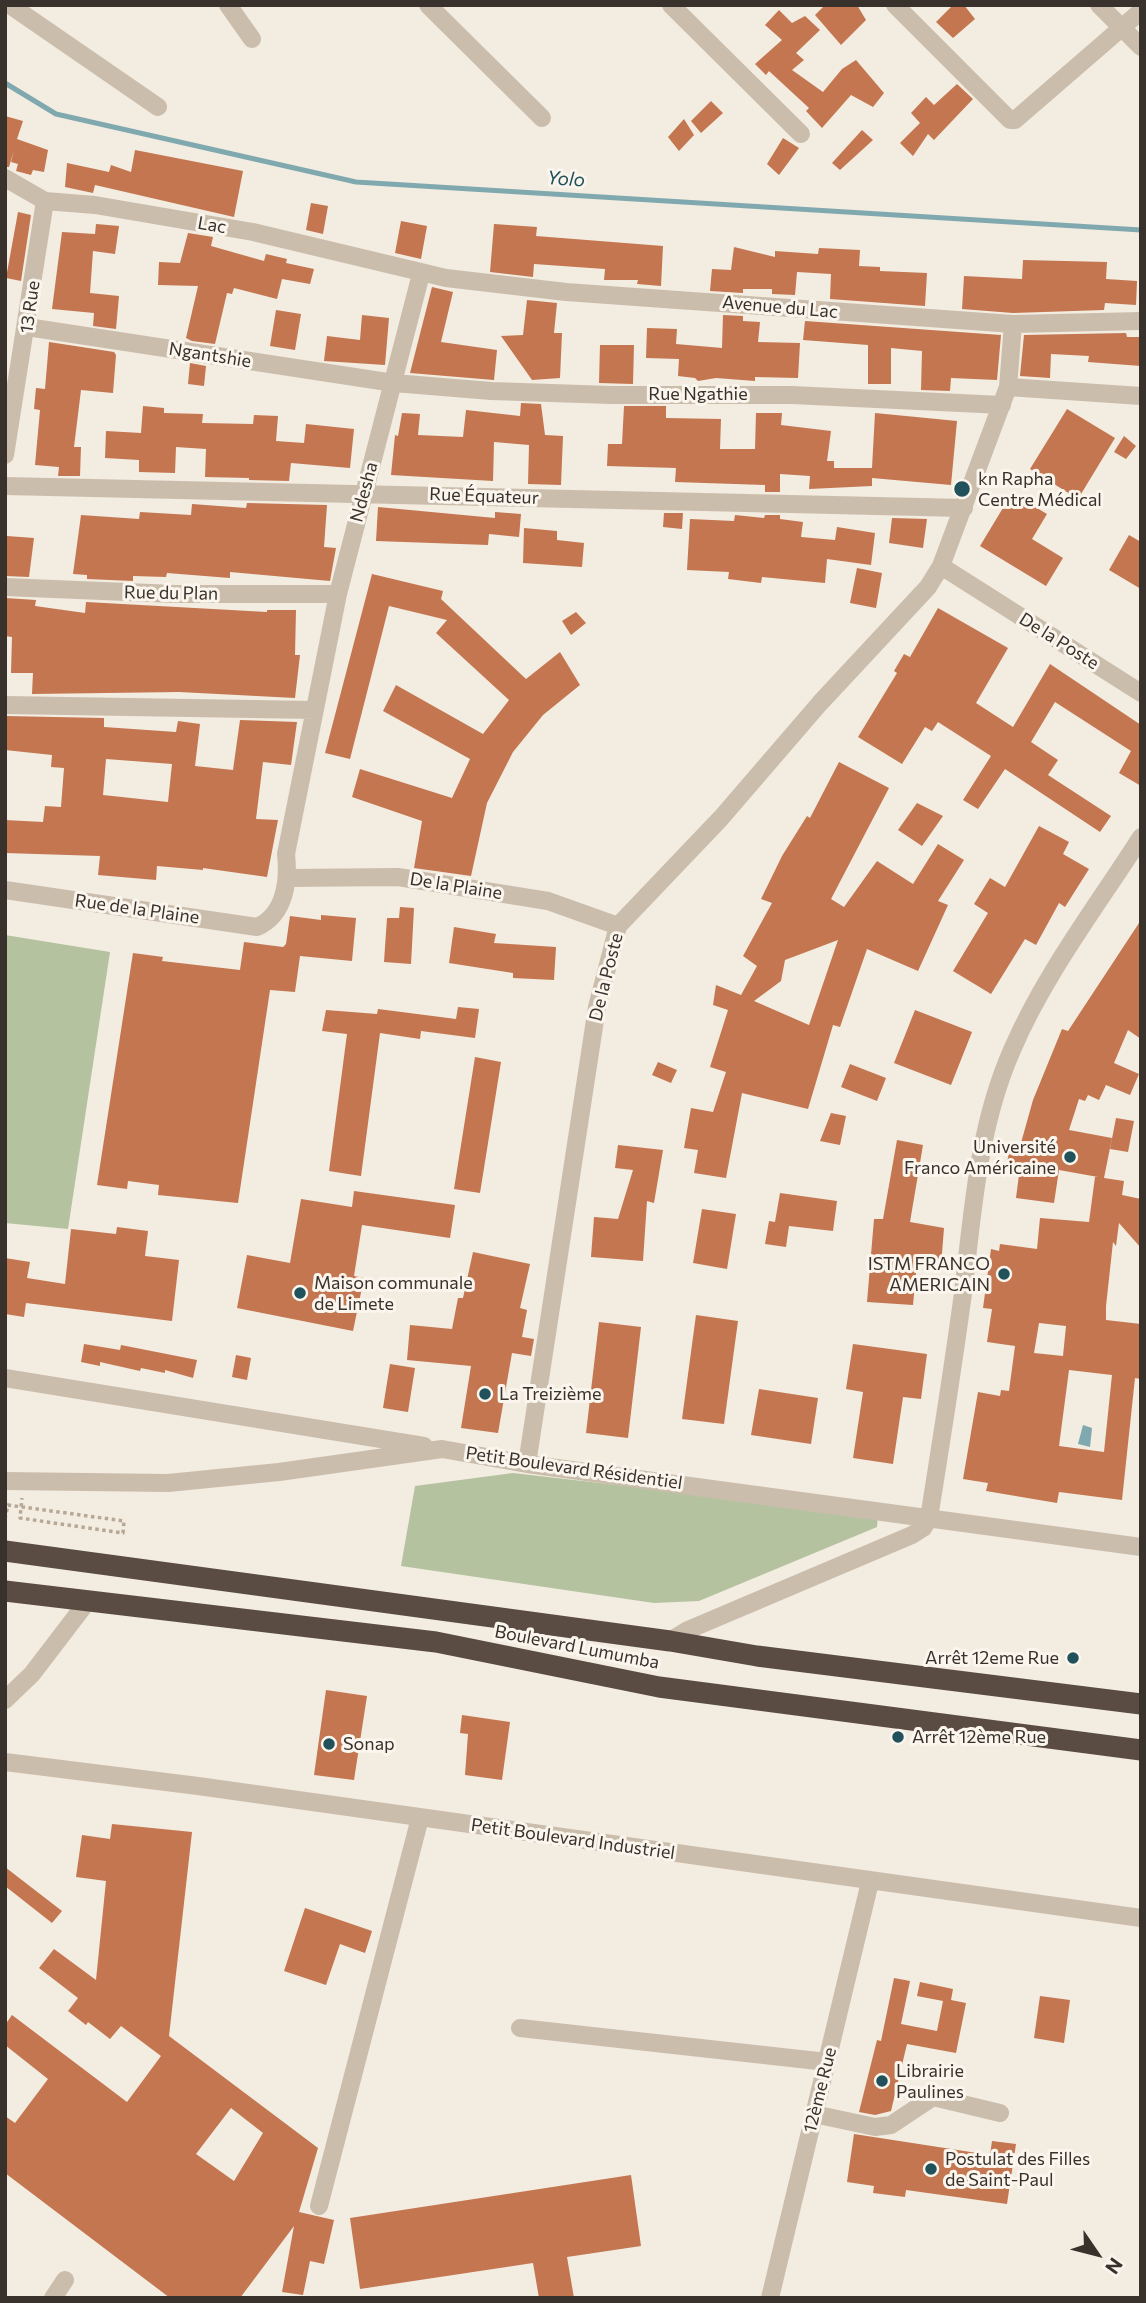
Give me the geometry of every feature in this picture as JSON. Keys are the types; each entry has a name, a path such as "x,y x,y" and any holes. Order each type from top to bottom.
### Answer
{"highway":[{"name":"Boulevard Lumumba","path":"5,1551 670,1641 757,1656 1141,1704"},
{"name":"Boulevard Lumumba","path":"5,1591 436,1642 659,1687 1141,1749"}],"street":[{"path":"10,5 158,107"},
{"path":"228,5 252,38"},
{"path":"428,5 542,118"},
{"path":"671,5 801,134"},
{"path":"895,5 1010,120 1015,120 1141,12"},
{"path":"1099,5 1141,47"},
{"name":"Lac","path":"5,178 45,201 95,205 253,232 421,274"},
{"name":"13 Rue","path":"5,455 45,201"},
{"name":"Avenue du Lac","path":"421,274 566,292 1013,324 1141,321"},
{"name":"Ndesha","path":"268,922 278,910 288,878 286,853 338,594 421,274"},
{"name":"De la Poste","path":"527,1464 597,1007 618,926 721,818 820,703 928,587 942,566 1008,387 1013,324"},
{"name":"Ngantshie","path":"27,327 394,383"},
{"name":"Rue Ngathie","path":"394,383 504,392 792,394 1002,405"},
{"path":"1008,387 1141,396"},
{"name":"Rue Équateur","path":"5,486 364,492 964,508"},
{"name":"De la Poste","path":"942,566 1141,693"},
{"name":"Rue du Plan","path":"5,587 148,593 338,594"},
{"path":"5,705 314,710"},
{"path":"670,1641 721,1616 891,1545 923,1528 929,1518 952,1376 981,1147 994,1098 1012,1049 1039,998 1141,837"},
{"name":"De la Plaine","path":"288,878 398,877 548,901 618,926"},
{"name":"Rue de la Plaine","path":"5,890 257,927 268,922"},
{"path":"5,1378 442,1449"},
{"name":"Petit Boulevard Résidentiel","path":"5,1482 168,1483 279,1472 442,1449 527,1464 1141,1547"},
{"path":"5,1700 32,1674 87,1602"},
{"name":"Petit Boulevard Industriel","path":"5,1762 1141,1918"},
{"path":"319,2206 420,1818"},
{"name":"12ème Rue","path":"770,2298 870,1882"},
{"path":"520,2028 827,2062"},
{"path":"814,2114 875,2127 891,2125 933,2097 1000,2113"},
{"path":"53,2298 65,2280"}],"path":[{"path":"5,1518 6,1505 29,1507 124,1521 123,1533 20,1518 24,1483"}],"green space":[{"path":"5,935 110,952 68,1229 5,1223"},
{"path":"513,1473 878,1515 877,1527 699,1601 654,1603 401,1566 415,1486"}],"water":[{"path":"1083,1425 1092,1428 1090,1447 1078,1444"}],"building":[{"path":"825,5 857,5 866,20 841,45 815,15"},
{"path":"953,5 964,5 975,19 953,38 936,22"},
{"path":"779,10 792,23 805,16 820,30 796,53 804,60 792,70 823,92 842,69 856,60 884,93 873,107 851,95 822,128 806,111 809,108 769,71 766,75 755,64 782,40 765,25"},
{"path":"957,84 973,99 934,140 928,134 913,156 900,143 920,123 911,113 926,97 934,105"},
{"path":"711,101 723,113 701,133 691,121"},
{"path":"5,116 23,121 17,139 48,150 44,172 33,170 31,175 16,171 18,164 11,162 14,150 9,167 5,167"},
{"path":"684,119 694,135 679,151 668,137"},
{"path":"862,130 873,140 840,170 832,163"},
{"path":"783,138 799,148 779,175 767,164"},
{"path":"135,150 243,171 234,217 95,185 93,193 65,187 67,163 109,172 111,165 131,172"},
{"path":"311,203 328,206 323,234 306,230"},
{"path":"18,212 31,215 21,281 6,278"},
{"path":"401,221 427,226 421,259 395,253"},
{"path":"96,224 119,226 115,254 93,251 90,293 119,296 116,329 93,326 94,313 52,309 62,232 95,234"},
{"path":"494,224 537,227 536,236 663,246 661,286 637,284 638,280 604,280 605,269 534,264 533,277 490,272"},
{"path":"188,233 213,237 211,246 264,261 266,254 287,259 286,263 314,269 310,284 282,279 277,299 234,288 232,294 227,293 215,344 192,341 186,338 198,286 158,285 159,262 180,263"},
{"path":"734,247 775,257 775,251 818,254 819,248 860,250 859,266 880,267 880,271 927,273 925,306 830,299 831,274 797,272 795,295 772,294 772,289 743,289 743,293 710,291 712,269 731,270"},
{"path":"1023,260 1107,262 1106,279 1137,281 1136,305 1105,303 1104,310 1013,313 962,309 964,276 1022,279"},
{"path":"432,287 453,292 441,342 497,350 494,380 410,373"},
{"path":"527,300 557,303 554,333 562,333 560,378 532,380 501,336 523,335"},
{"path":"276,310 301,314 295,350 270,346"},
{"path":"362,315 389,318 385,365 324,361 327,336 360,340"},
{"path":"723,315 743,316 743,321 760,322 758,342 800,343 798,378 755,377 755,381 716,378 698,381 695,378 678,376 679,359 646,358 647,328 677,329 676,344 722,348"},
{"path":"805,321 1001,335 997,380 951,378 950,391 921,390 922,351 891,348 891,384 868,384 868,345 803,340"},
{"path":"1126,333 1127,337 1141,337 1141,366 1088,362 1089,356 1051,354 1050,378 1020,376 1024,335"},
{"path":"49,342 114,352 116,355 113,393 81,390 74,447 81,447 80,476 58,476 59,467 35,465 40,410 34,409 36,388 45,389"},
{"path":"600,345 634,345 633,384 599,383"},
{"path":"190,363 206,366 204,386 188,384"},
{"path":"521,403 541,404 545,435 563,436 561,485 528,484 529,445 494,442 493,481 391,475 395,435 398,436 402,413 420,414 418,435 463,437 466,410 520,416"},
{"path":"143,406 164,408 164,413 203,414 202,423 253,424 254,415 278,416 276,441 304,443 306,424 354,429 350,468 291,463 289,481 249,480 205,477 206,449 176,447 175,473 139,472 139,460 105,458 106,431 141,433"},
{"path":"624,406 666,406 666,418 721,419 720,449 755,449 756,413 782,413 781,425 831,431 827,461 834,461 834,468 872,468 875,413 957,421 951,485 872,478 872,486 809,489 810,476 780,474 780,492 765,492 765,485 675,482 676,468 607,466 608,444 622,444"},
{"path":"1067,409 1115,438 1078,499 1030,469"},
{"path":"1124,436 1136,446 1126,459 1114,452"},
{"path":"1012,493 1047,514 1032,539 1063,558 1046,586 980,546"},
{"path":"247,503 327,505 324,547 336,548 330,581 230,572 230,578 167,573 166,577 133,576 133,581 87,579 87,575 73,574 81,515 139,519 140,512 191,515 192,504 246,508"},
{"path":"378,507 495,518 495,512 521,514 519,537 489,534 488,545 376,541"},
{"path":"664,513 683,513 682,529 663,527"},
{"path":"735,515 764,518 765,515 780,515 780,519 803,522 801,537 835,540 837,527 875,533 871,565 827,559 825,583 762,577 761,583 728,579 729,572 687,570 690,519 734,521"},
{"path":"892,518 927,519 923,548 889,543"},
{"path":"524,528 557,531 557,540 584,543 582,567 523,563"},
{"path":"1129,535 1141,542 1141,589 1109,570"},
{"path":"7,536 34,538 29,577 5,576"},
{"path":"857,568 882,573 876,608 850,603"},
{"path":"372,574 443,591 441,599 526,679 560,652 580,685 543,715 513,752 487,803 471,876 414,868 422,821 352,797 360,769 452,798 470,759 383,711 396,685 483,734 509,700 436,633 447,620 389,606 350,759 325,753"},
{"path":"5,598 36,600 35,606 85,613 86,602 267,612 296,610 295,655 300,655 295,698 179,692 32,694 33,673 11,673 12,637 5,636"},
{"path":"938,608 1008,648 976,703 1013,727 1050,664 1141,725 1141,786 1119,773 1131,751 1055,702 1031,742 1058,760 1048,775 1111,816 1100,832 1005,769 978,809 963,800 991,756 938,722 932,731 925,727 902,764 858,737 897,673 894,671 904,654 910,657"},
{"path":"576,612 586,623 571,635 562,621"},
{"path":"5,716 104,718 104,727 176,732 178,721 200,724 195,766 233,770 240,720 297,722 291,765 263,762 256,819 278,820 267,877 203,868 157,866 156,880 98,875 100,856 5,853 5,820 43,822 45,806 61,807 64,768 51,767 52,755 5,750","holes":["106,759 172,764 168,802 103,795"]},
{"path":"839,762 889,788 831,899 844,907 877,861 913,884 938,844 964,860 938,901 948,905 918,971 867,949 840,1027 833,1025 808,1109 742,1093 726,1178 694,1173 698,1150 684,1148 691,1108 713,1112 726,1072 710,1067 728,1010 713,1005 716,985 741,995 757,966 743,956 772,903 761,899 782,856 807,816 810,818","holes":["838,940 809,1025 754,1001 781,981 785,960"]},
{"path":"917,803 943,816 922,846 898,830"},
{"path":"1039,826 1069,842 1063,854 1089,869 1065,907 1059,903 1036,945 1025,939 991,994 953,971 988,913 974,904 990,878 1005,887"},
{"path":"400,907 414,908 411,964 384,962 387,918 399,918"},
{"path":"321,915 356,918 352,961 300,956 295,992 270,990 238,1203 158,1195 159,1185 128,1181 127,1189 97,1185 133,953 163,957 162,961 240,970 244,942 283,947 286,944 290,916 321,920"},
{"path":"1141,920 1141,1039 1128,1030 1114,1063 1139,1074 1130,1095 1106,1085 1099,1100 1088,1095 1085,1101 1079,1099 1069,1130 1112,1138 1104,1178 1124,1181 1122,1195 1141,1199 1141,1248 1119,1223 1116,1246 1113,1242 1106,1320 1141,1324 1141,1379 1135,1378 1122,1500 1059,1492 1057,1503 986,1491 988,1483 963,1479 978,1392 1000,1396 1001,1390 1009,1391 1015,1346 987,1342 992,1309 983,1308 991,1249 999,1251 1000,1244 1037,1249 1040,1218 1089,1222 1095,1177 1098,1177 1059,1170 1054,1203 1016,1198 1020,1167 1007,1165 1009,1149 1019,1150 1033,1100 1062,1029 1068,1031","holes":["1039,1323 1066,1326 1063,1356 1034,1353","1069,1370 1112,1375 1104,1452 1059,1446"]},
{"path":"454,927 496,934 494,943 556,947 554,980 513,978 513,973 449,963"},
{"path":"458,1007 479,1009 475,1038 421,1031 420,1039 380,1033 361,1176 329,1171 347,1034 322,1031 326,1010 377,1014 378,1009 456,1019"},
{"path":"915,1010 972,1032 951,1085 894,1063"},
{"path":"475,1057 501,1062 480,1193 454,1189"},
{"path":"658,1062 677,1070 671,1083 652,1075"},
{"path":"850,1064 886,1078 877,1101 841,1087"},
{"path":"831,1113 846,1116 840,1145 820,1141"},
{"path":"1116,1118 1134,1121 1128,1152 1110,1149"},
{"path":"897,1140 923,1145 910,1222 944,1228 941,1266 917,1263 913,1305 867,1302 874,1219 883,1219"},
{"path":"618,1145 663,1150 654,1203 647,1201 643,1261 591,1257 594,1217 618,1219 633,1170 615,1168"},
{"path":"354,1191 455,1205 450,1238 362,1225 354,1276 364,1278 353,1331 237,1308 247,1255 290,1263 301,1199 352,1207"},
{"path":"780,1193 837,1201 833,1231 789,1226 786,1247 765,1244 769,1221 775,1222"},
{"path":"702,1209 736,1214 727,1269 693,1263"},
{"path":"117,1227 148,1231 145,1256 179,1260 172,1321 26,1303 24,1317 5,1314 5,1258 30,1262 27,1278 65,1284 71,1229 116,1234"},
{"path":"473,1252 530,1264 520,1308 527,1310 522,1337 534,1339 531,1356 512,1353 498,1433 461,1428 471,1366 407,1360 410,1325 452,1329 458,1298 463,1298"},
{"path":"696,1315 738,1321 724,1424 682,1419"},
{"path":"599,1322 641,1327 628,1438 586,1433"},
{"path":"84,1344 120,1350 121,1345 197,1360 193,1378 165,1370 165,1373 141,1368 140,1371 100,1362 100,1366 81,1362"},
{"path":"853,1344 927,1354 921,1399 903,1397 893,1464 853,1458 863,1392 846,1389"},
{"path":"236,1355 251,1358 247,1380 232,1377"},
{"path":"390,1364 415,1368 408,1412 383,1408"},
{"path":"759,1389 818,1398 811,1444 751,1435"},
{"path":"326,1690 367,1696 354,1780 314,1775"},
{"path":"462,1715 510,1722 502,1780 465,1775 468,1734 460,1733"},
{"path":"112,1824 192,1832 169,2036 318,2148 299,2212 334,2220 324,2264 310,2261 303,2295 282,2292 294,2226 240,2298 170,2298 5,2173 5,2116 15,2123 48,2079 5,2045 5,2025 12,2015 127,2102 161,2056 121,2026 110,2039 88,2022 86,2025 68,2011 78,1998 39,1968 54,1949 96,1980 106,1881 76,1877 82,1835 110,1839","holes":["231,2108 263,2133 234,2181 196,2154"]},
{"path":"5,1867 62,1911 52,1923 5,1886"},
{"path":"305,1908 372,1931 365,1953 340,1944 326,1985 284,1971"},
{"path":"894,1978 910,1981 901,2024 937,2031 943,2001 917,1996 920,1982 953,1989 951,2000 966,2003 956,2053 907,2044 891,2111 875,2115 859,2112 877,2040 881,2041"},
{"path":"1040,1996 1070,2000 1064,2043 1034,2038"},
{"name":"Postulat des Filles de Saint-Paul","path":"854,2134 990,2155 992,2141 1016,2144 1007,2204 906,2190 905,2197 873,2193 874,2186 847,2182"},
{"path":"631,2175 641,2246 567,2257 574,2298 539,2298 533,2263 360,2289 350,2218"}],"waterway":[{"name":"Yolo","path":"5,83 56,114 356,182 1141,230"}],"place":[{"name":"kn Rapha Centre Médical","path":"962,489"},
{"name":"Université Franco Américaine","path":"1070,1157"},
{"name":"ISTM FRANCO AMERICAIN","path":"1004,1274"},
{"name":"Maison communale de Limete","path":"300,1293"},
{"name":"La Treizième","path":"485,1394"},
{"name":"Arrêt 12eme Rue","path":"1073,1658"},
{"name":"Arrêt 12ème Rue","path":"898,1737"},
{"name":"Sonap","path":"329,1744"},
{"name":"Librairie Paulines","path":"882,2081"},
{"name":"Postulat des Filles de Saint-Paul","path":"931,2169"}]}
